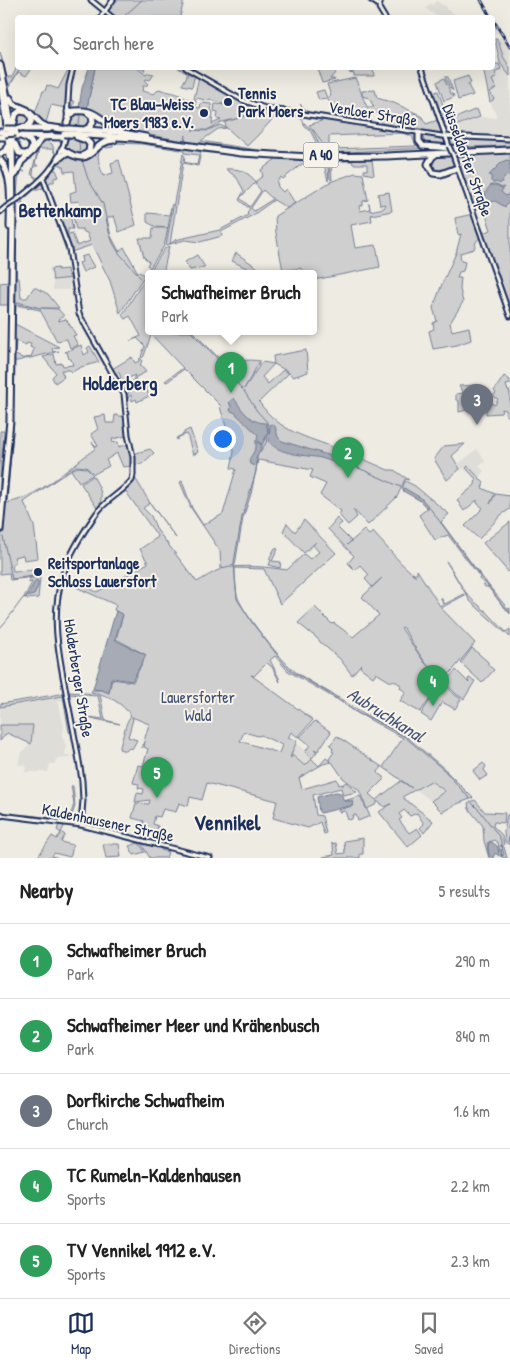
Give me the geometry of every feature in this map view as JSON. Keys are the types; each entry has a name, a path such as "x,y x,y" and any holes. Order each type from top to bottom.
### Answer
{"highway":[{"path":"0,69 9,96 17,132 15,144 15,187"},
{"path":"0,69 7,113 11,165 11,365"},
{"path":"0,69 12,132 14,212"},
{"path":"0,84 3,133 11,165"},
{"path":"0,84 0,97"},
{"path":"9,96 13,104 29,111 41,124 68,132 86,140 90,144 90,150 87,154 69,152 58,159"},
{"path":"68,105 75,112 92,112 115,128 148,139"},
{"path":"0,111 5,116 3,133 7,148 4,153 0,154"},
{"path":"34,136 90,128 93,124 93,119 87,112 68,112"},
{"path":"68,132 71,114 75,112"},
{"path":"17,132 40,129 121,140"},
{"path":"17,132 34,136 53,136"},
{"path":"15,144 17,152 21,154 25,155 31,152 31,141 17,132"},
{"path":"0,530 9,418 16,173 21,162 33,151 41,139 68,132 132,134"},
{"name":"A 40","path":"3,133 68,132 148,139 250,154 310,157 386,156 510,149"},
{"path":"419,133 419,141 423,146 465,149"},
{"path":"63,146 69,152 86,157 93,153 103,142 148,139"},
{"name":"A 40","path":"185,144 241,150 310,154 510,149"},
{"path":"442,152 434,155 429,160 428,166 431,171 437,174 457,168"},
{"path":"0,160 8,174 11,231"},
{"path":"0,512 9,418"}],"main road":[{"path":"91,0 111,15"},
{"path":"102,15 113,0"},
{"path":"372,1 380,2 380,10 383,15"},
{"path":"0,212 42,179 58,159 68,132 69,85 73,70"},
{"name":"Venloer Straße","path":"190,70 242,100 265,108 446,137 510,139"},
{"name":"Düsseldorfer Straße","path":"423,70 510,316"},
{"path":"304,111 310,115"},
{"path":"298,113 302,116"},
{"name":"Holderberger Straße","path":"42,179 69,249 79,314 124,394 132,457 132,480 101,507 85,530 69,558 58,596 56,616 57,644 82,781 81,825"},
{"name":"Kaldenhausener Straße","path":"0,815 81,825 210,858"}],"shaded area":[{"path":"479,0 482,0 491,15 487,15"},
{"path":"436,1 447,7 446,9 454,15 435,15 426,9 430,3 433,5"},
{"path":"495,21 502,32 496,34 495,32"},
{"path":"504,36 510,46 510,68 502,53 498,39"},
{"path":"501,62 510,76 510,137 450,134 448,129 483,117 496,118 490,102 494,99 490,92 491,80 500,69 499,64"},
{"path":"88,70 95,70 87,108 79,108 82,88"},
{"path":"506,160 510,161 510,177 507,175 500,184 497,182 493,183 489,175"},
{"path":"491,185 504,187 501,192 506,196 510,192 510,201 505,207 495,201 486,203 487,189"},
{"path":"74,278 74,282 70,282 69,290 53,290 53,280"},
{"path":"234,398 243,411 251,418 255,421 266,423 268,432 262,445 257,439 258,435 234,412 230,411 229,402"},
{"path":"271,424 275,426 278,437 282,441 334,457 361,469 351,465 347,468 347,463 343,466 321,458 285,452 273,446 269,441"},
{"path":"256,440 262,446 254,466 250,464 249,460 256,448"},
{"path":"477,449 485,461 479,466 484,471 479,477 473,471 469,473 464,468 461,471 457,465"},
{"path":"404,488 421,498 429,507 427,508 419,500 403,491"},
{"path":"36,580 38,581 38,586 34,595 26,597"},
{"path":"116,611 123,615 115,639 146,655 132,681 111,678 109,693 93,689"},
{"path":"63,696 64,701 58,701 64,727 62,736 66,746 65,755 69,755 70,758 56,759 55,764 50,764 48,772 25,772 26,766 18,764 21,753 32,743 33,725 0,725 0,707"},
{"path":"297,743 312,759 305,766 292,755"},
{"path":"431,781 445,791 431,801 417,790"},
{"path":"336,792 341,793 344,801 352,801 353,805 319,812 317,797"},
{"path":"489,842 498,847 499,856 495,853 493,858 489,856"}],"green space":[{"path":"114,0 184,0 180,15 113,15 108,10"},
{"path":"497,38 503,56 510,68 510,76 500,63 495,39"},
{"path":"0,52 7,77 12,77 16,70 30,70 26,76 18,72 10,86 7,80 13,101 35,113 47,85 58,89 68,70 71,70 67,89 65,128 47,126 16,105 10,98","holes":["51,105 65,108 65,126 46,123"]},
{"path":"495,64 499,64 501,69 495,73 497,77 492,80 496,88 490,92 494,99 490,102 483,70 495,70"},
{"path":"95,70 140,70 146,75 148,73 154,74 150,80 146,79 145,81 148,84 143,86 142,91 154,94 159,89 175,93 193,102 196,101 195,107 200,108 201,103 212,104 212,124 221,120 217,119 218,112 214,111 215,104 226,105 209,99 208,101 194,99 199,77 226,92 264,109 254,113 268,109 284,111 300,116 304,123 299,116 280,112 247,146 227,128 218,129 201,141 263,151 185,141 186,135 184,141 127,131 120,129 96,113 73,109 70,107 69,99 75,102 72,106 74,109 87,108","holes":["235,119 225,122 226,128 220,125 206,131 192,130 207,130 222,122"]},
{"path":"181,70 187,70 195,74 192,87 182,85 188,74"},
{"path":"318,70 334,70 335,73 330,79 335,80 322,83"},
{"path":"348,70 373,70 374,76 354,76 354,73"},
{"path":"468,76 471,83 468,85 473,95 458,100 453,81"},
{"path":"445,77 448,77 453,91 448,87 454,97 444,101 437,82 444,78 447,85 449,85"},
{"path":"355,78 362,95 362,91 375,90 377,98 394,103 418,114 413,113 411,115 416,119 419,115 426,124 438,120 444,134 383,125 377,113 363,114 367,122 378,124 311,114 305,112 300,104 308,112 345,119 327,99 319,100 316,92 324,90 327,98 331,96 327,84","holes":["362,96 369,98 374,107 367,107"]},
{"path":"427,79 433,93 438,91 447,116 443,120 448,117 453,119 477,109 480,117 452,127 450,120 443,123 444,126"},
{"path":"20,112 29,115 29,125 16,128 15,119"},
{"path":"74,113 90,115 93,122 86,128 70,128 70,118"},
{"path":"305,115 417,134 426,148 328,153 309,125 327,119","holes":["402,133 412,136 416,146 333,149 329,146 329,136"]},
{"path":"304,123 313,131 323,152 308,152 317,144 310,130 304,126"},
{"path":"420,135 445,138 447,147 423,145"},
{"path":"64,137 61,147 62,140 53,139 50,141 47,139 52,144 56,155 52,149 39,149 35,164 39,166 34,166 33,175 37,178 52,166 60,148 59,155 50,170 36,183 15,199 16,176 20,165 34,151 42,139","holes":["37,152 31,174 38,181 17,196 19,169 25,172 20,167"]},
{"path":"69,138 86,141 90,148 84,154 69,151 65,146"},
{"path":"451,138 510,140 510,146 451,147 449,141"},
{"path":"114,140 141,141 183,147 181,150 142,144 113,143 113,147 106,148 105,145 99,152 98,159 103,176 113,173 111,163 119,160 136,225 119,232 114,216 107,218 111,236 119,251 124,247 137,271 145,275 120,313 110,281 92,245 71,252 66,235 72,233 77,246 90,241 87,233 82,229 76,229 73,216 81,215 83,217 79,201 71,202 70,193 76,191 74,171 64,172 63,166 58,164 65,154 81,158"},
{"path":"184,147 324,159 328,166 328,181 323,160 315,159 302,164 283,179 281,177 277,182 278,187 283,192 286,189 295,203 287,208 274,200 253,215 221,232 222,236 200,242 185,240 170,244 166,245 183,154 185,156 184,162 197,165 199,155 184,153","holes":["201,152 277,158 261,170 263,176 256,183 243,172 235,169 226,169 237,178 244,191 239,200 250,209 247,212 248,215 220,230 175,240 170,244 183,163 198,166","255,183 261,191 250,207 240,198","263,190 273,199 254,211 251,208"]},
{"path":"510,152 509,310 482,233 491,230 484,209 472,205 454,154"},
{"path":"450,154 456,166 455,168 435,173 429,162 435,156"},
{"path":"400,157 372,160 374,175 364,173 364,170 367,170 367,164 353,164 352,161 331,161 332,180 330,179 329,160"},
{"path":"58,161 54,170 56,170 59,177 54,178 54,182 50,182 47,187 45,178"},
{"path":"355,173 363,174 368,200 363,201 363,205 359,206 360,211 384,208 386,204 380,205 378,194 389,192 392,211 371,215 372,221 351,225 355,248 376,245 380,267 317,279 317,270 301,270 301,268 283,270 275,216 330,182"},
{"path":"39,183 45,187 34,190 22,201 23,205 18,203 17,205 16,278 19,278 21,298 27,298 34,287 48,294 59,308 40,308 14,301 15,202"},
{"path":"53,204 61,214 73,212 70,214 73,229 68,229 68,233 65,233"},
{"path":"172,204 168,228 156,227 147,222 147,213 169,215"},
{"path":"473,214 480,237 474,249 460,253 461,261 465,262 463,271 459,272 457,278 461,278 460,289 463,302 450,323 452,331 469,327 471,340 457,345 433,349 429,331 434,329 433,323 437,321 433,308 456,253 461,234 458,235 455,218"},
{"path":"153,228 168,228 164,246 150,268 147,265 149,262 144,257 139,238 152,238"},
{"path":"169,246 164,270 151,270 165,248"},
{"path":"236,253 261,270 251,270 232,261"},
{"path":"87,255 94,267 83,272 79,263 82,262 81,257"},
{"path":"197,255 205,267 190,270 185,262"},
{"path":"58,268 58,270 67,269 68,276 73,275 74,278 53,280 51,269"},
{"path":"145,279 145,335 151,335 142,358 145,346 137,338 130,341 141,336 130,316 125,319 122,315"},
{"path":"8,282 8,305 0,305 0,283"},
{"path":"14,303 58,309 64,316 58,319 59,321 66,319 76,335 73,336 78,345 70,348 67,339 57,341 40,310 16,305 15,324 59,347 52,348 53,352 59,351 26,359 31,357 34,349 30,347 31,344 27,343 26,345 16,341 15,355 25,359 13,362"},
{"path":"152,335 196,335 227,369 243,361 260,361 244,389 262,362 274,364 262,377 268,384 283,370 289,373 259,402 276,421 304,437 388,470 394,470 409,480 405,479 397,497 368,525 353,509 357,517 348,525 339,515 341,511 320,495 326,484 310,477 313,470 258,460 251,494 243,518 235,565 221,568 220,551 191,508 180,482 182,481 192,508 203,525 223,514 236,469 231,468 234,452 221,406 184,369 167,382 165,381 183,368"},
{"path":"81,345 84,355 89,352 87,348 90,346 99,362 81,367 72,372 70,370 61,370 64,377 55,383 52,377 56,373 43,357 54,354 56,364 62,363 63,366 73,365 67,352 65,352"},
{"path":"306,350 308,372 293,377 287,371 274,364 273,356"},
{"path":"132,357 135,363 140,358 142,360 140,366 146,372 136,377 133,387 144,382 149,396 137,402 136,399 132,401 131,395 127,402 126,396 135,375 119,383 118,380 121,378 119,372 114,375 112,369"},
{"path":"504,376 510,380 510,384 506,385 508,391 510,391 510,415 506,416 506,410 502,409 501,413 486,414 487,401 495,405 498,399 492,396 496,393 494,391"},
{"path":"477,385 479,392 476,392 477,401 469,406 470,409 459,412 459,401 456,400 456,394 463,393 459,386"},
{"path":"105,415 106,423 114,423 115,415 125,417 127,436 112,439 113,443 118,442 119,447 129,444 132,466 123,467 117,453 106,460 109,466 94,474 86,467 76,466 24,502 34,526 38,558 24,560 23,555 14,557 16,562 12,564 13,571 33,570 33,577 10,580 9,573 0,574 0,541 12,420 14,420 7,503 43,488 96,448 92,442 98,446 91,434 98,429 94,417"},
{"path":"190,429 198,452 193,455 187,434 179,437 177,440 176,438"},
{"path":"0,431 4,431 2,458 4,459 0,499"},
{"path":"465,444 452,456 460,469 447,480 434,459 444,446"},
{"path":"150,449 154,453 142,464 133,465 133,454"},
{"path":"468,466 484,483 482,488 495,494 510,496 510,509 501,515 479,539 465,526 483,508 477,503 477,500 464,511 457,500 475,485 476,479 466,468"},
{"path":"78,467 86,468 93,475 79,482 71,470"},
{"path":"93,476 101,496 100,504 97,508 81,484"},
{"name":"Lauersforter Wald","path":"134,476 150,503 143,508 151,516 157,530 197,582 218,570 229,567 254,566 287,570 304,554 310,559 319,552 313,545 316,542 304,553 283,531 287,523 295,532 304,520 336,553 280,604 264,569 235,568 238,598 264,638 297,673 337,697 336,699 288,671 275,656 270,660 280,682 272,667 267,663 254,676 251,675 313,720 298,737 291,732 288,738 297,741 290,757 291,758 292,755 305,766 312,759 319,766 326,758 331,762 329,759 334,752 330,745 337,736 382,767 377,773 385,778 369,794 376,800 401,781 412,788 383,767 403,738 354,711 337,699 338,697 360,712 406,736 447,771 473,798 442,812 431,801 445,791 431,781 402,797 433,821 424,833 420,828 424,824 417,813 410,816 404,810 399,814 402,818 399,820 409,833 417,828 422,835 408,847 379,812 391,804 385,807 377,801 377,804 367,809 359,790 343,778 332,762 323,764 299,778 302,789 337,779 339,785 342,784 343,786 346,782 357,792 343,795 341,788 313,795 316,815 322,816 326,833 324,834 320,822 308,828 273,818 277,801 207,783 202,800 190,797 188,806 179,803 176,812 163,809 160,817 155,816 153,824 158,826 156,833 150,832 147,841 140,839 144,821 132,818 136,803 149,804 150,800 135,802 137,793 143,794 144,789 138,788 139,784 133,783 138,765 143,766 148,749 144,747 145,741 142,748 149,724 132,717 128,737 137,740 132,749 129,748 126,751 119,749 127,722 131,716 128,711 114,700 91,692 92,690 102,690 109,693 112,679 133,682 146,655 116,639 123,615 114,610 116,605 63,579 59,596 57,623 67,691 56,633 56,603 59,589 64,576 97,592 148,563 140,549 158,537 124,489","holes":["244,732 258,736 261,735 282,745 279,753 240,741"]},
{"path":"405,481 415,486 449,514 441,522 490,588 508,609 510,608 510,614 488,587 485,587 479,579 480,577 448,535 435,540 419,515 428,508 414,495 402,489"},
{"path":"337,518 342,523 337,527 351,541 347,545 364,530 369,535 373,532 416,577 412,572 417,574 417,570 440,606 443,605 441,598 445,604 465,595 441,608 475,643 444,681 426,663 403,627 401,628 424,662 455,695 461,699 455,709 442,702 431,721 421,714 434,694 420,712 400,701 406,692 400,688 401,685 393,680 391,682 376,673 373,677 360,667 361,664 352,675 340,659 298,623 315,607 332,624 334,623 353,637 379,615 362,597 382,578 372,587 365,579 369,575 360,565 355,570 348,563 354,556 328,529"},
{"path":"510,522 510,574 483,543"},
{"path":"275,548 278,549 272,561 281,562 280,568 269,565 271,560 269,559"},
{"path":"446,561 469,597 486,611 506,632 510,629 510,637 470,601"},
{"path":"40,578 38,598 27,599 24,597 33,581 29,583 29,579"},
{"path":"472,648 494,670 482,683 461,663"},
{"path":"456,670 469,683 469,678 475,681 464,699 456,694 445,682"},
{"path":"68,692 100,694 105,720 120,724 90,718 88,726 74,724 75,734 73,722 87,725 89,717 103,719 98,696 68,694"},
{"path":"66,693 72,733 69,732 63,696 0,707 0,704"},
{"path":"315,721 331,732 318,751 314,749 317,752 312,758 305,752 310,745 300,737"},
{"path":"0,725 33,725 31,744 7,733 0,741"},
{"path":"483,763 486,766 484,770 488,775 480,780 473,771"},
{"path":"71,786 73,786 75,806 70,821 18,815 69,820 74,804"},
{"path":"360,796 370,816 358,821 356,815 353,815 352,819 348,820 345,811 339,812 338,810 353,806 352,801 344,801"},
{"path":"475,800 485,812 505,813 504,823 494,822 493,826 502,835 504,845 500,846 504,847 507,858 501,857 498,843 494,840 487,843 489,858 484,841 483,826 469,809 468,803"},
{"path":"507,815 510,816 508,842 510,837 510,845 505,842 504,832"},
{"path":"59,824 65,825 61,832 65,835 61,842 73,845 70,857 54,853 52,856 58,858 37,858 52,836 57,839 61,833 57,830"},
{"path":"363,838 363,854 360,854 360,858 323,858 334,855 333,845 331,844 336,843 338,854 345,853 344,841"},
{"path":"142,842 162,847 161,850 168,852 166,858 150,858"},
{"path":"139,843 145,852 134,855 129,846"},
{"path":"103,844 119,844 121,857 106,858"}],"waterway":[{"path":"125,15 142,0"},
{"path":"10,85 19,70"},
{"name":"Aubruchkanal","path":"79,125 80,115"},
{"name":"Aubruchkanal","path":"79,142 80,151"},
{"name":"Aubruchkanal","path":"82,160 88,179 103,204 113,243 119,253 137,273"},
{"name":"Aubruchkanal","path":"138,275 141,278"},
{"name":"Aubruchkanal","path":"194,335 215,356 242,389"},
{"path":"244,391 267,422 269,430 266,443 257,456 256,472 242,517 234,562 237,599 253,624 285,665 293,672 330,694"},
{"path":"361,469 403,488"},
{"path":"429,507 502,605 510,612"},
{"path":"3,537 12,579 33,576"},
{"path":"7,620 23,598 27,597"},
{"path":"0,628 6,621"},
{"name":"Aubruchkanal","path":"331,695 359,714 405,737 445,771 470,799"},
{"name":"Aubruchkanal","path":"472,803 481,812"},
{"name":"Aubruchkanal","path":"481,812 500,838 504,855 501,856"}],"railway":[{"path":"481,0 489,15"},
{"path":"495,23 510,47"}],"place":[{"name":"Tennis Park Moers","path":"228,102"},
{"name":"TC Blau-Weiss Moers 1983 e.V.","path":"204,113"},
{"name":"Schwafheimer Bruch","path":"231,393"},
{"name":"Dorfkirche Schwafheim","path":"477,425"},
{"name":"Schwafheimer Meer und Krähenbusch","path":"348,478"},
{"name":"Reitsportanlage Schloss Lauersfort","path":"38,572"},
{"name":"TC Rumeln-Kaldenhausen","path":"433,706"},
{"name":"TV Vennikel 1912 e.V.","path":"157,798"}],"district":[{"name":"Bettenkamp","path":"60,210"},
{"name":"Holderberg","path":"120,383"},
{"name":"Vennikel","path":"227,823"}]}
